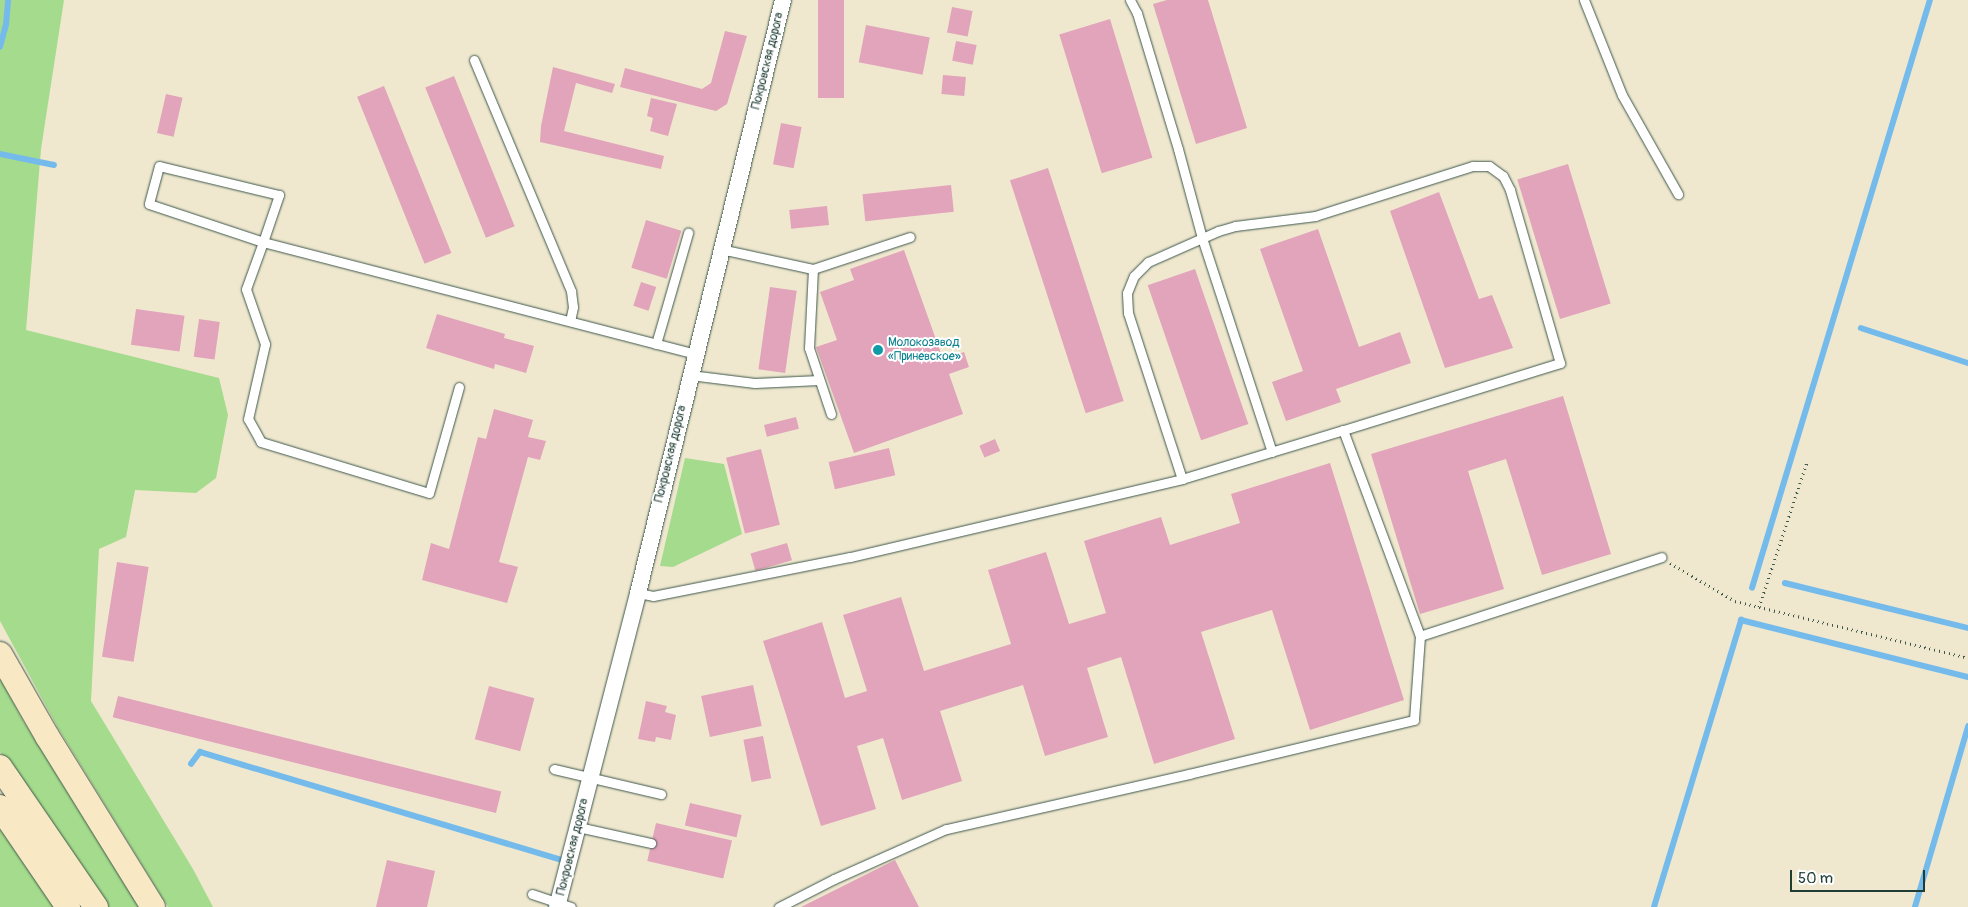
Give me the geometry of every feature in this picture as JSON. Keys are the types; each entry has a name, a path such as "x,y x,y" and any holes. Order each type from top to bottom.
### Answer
{"main road":[{"path":"0,654 47,736 153,907"},
{"path":"0,767 96,907"},
{"path":"0,807 68,907"}],"street":[{"name":"Покровская дорога","path":"562,905 578,827 638,593 783,0"}],"lane":[{"path":"1130,0 1137,14 1178,149 1202,238 1272,452"},
{"path":"1584,0 1622,95 1678,194"},
{"path":"474,60 571,291 573,307 570,321"},
{"path":"459,387 429,493 262,442 248,419 266,344 246,289 263,242 279,195 159,166 149,204 263,242 695,354"},
{"path":"638,593 653,596 850,557 1182,480 1560,363 1510,190 1503,176 1489,166 1473,166 1315,216 1235,226 1202,238 1148,262 1134,276 1127,292 1128,313 1182,480"},
{"path":"656,344 688,233"},
{"path":"721,249 812,269 910,237"},
{"path":"812,269 809,348 830,414"},
{"path":"690,375 755,383 820,380"},
{"path":"779,907 834,879 946,829 1189,774 1414,720 1420,636 1343,430"},
{"path":"1420,636 1661,557"},
{"path":"554,769 661,794"},
{"path":"578,827 651,843"},
{"path":"532,894 562,905"}],"path":[{"path":"1759,607 1807,462"},
{"path":"1661,557 1735,601 1968,658"}],"green space":[{"path":"0,0 64,0 41,149 26,330 219,378 228,415 216,478 196,493 135,490 126,537 99,549 91,701 193,869 213,907 168,907 58,728 0,621"},
{"path":"685,458 724,464 742,534 673,567 660,566"},
{"path":"0,678 24,722 139,907 108,907 0,752"},
{"path":"0,829 14,849 54,907 0,907"}],"building":[{"path":"818,0 844,0 844,98 818,98"},
{"path":"1167,0 1208,0 1247,128 1196,144 1153,4"},
{"path":"952,7 973,11 968,37 947,33"},
{"path":"1110,19 1152,158 1102,173 1059,34"},
{"path":"866,25 930,37 923,75 859,62"},
{"path":"725,31 747,36 727,104 716,111 620,87 625,68 702,89 711,83"},
{"path":"956,41 977,45 973,65 952,61"},
{"path":"553,67 615,84 612,93 576,83 564,131 664,156 661,169 540,142 541,126"},
{"path":"943,75 966,77 964,96 941,94"},
{"path":"454,76 515,226 486,238 425,88"},
{"path":"384,86 451,253 425,264 357,97"},
{"path":"166,94 183,98 174,137 157,133"},
{"path":"651,98 677,104 668,136 650,131 653,118 647,116"},
{"path":"781,123 802,127 794,168 773,164"},
{"path":"1568,164 1611,304 1560,319 1517,179"},
{"path":"1048,168 1124,401 1086,413 1010,180"},
{"path":"951,185 954,212 865,221 862,194"},
{"path":"1439,192 1479,299 1492,295 1513,348 1445,368 1390,211"},
{"path":"827,206 829,225 791,229 789,210"},
{"path":"646,220 681,231 667,279 631,268"},
{"path":"1318,229 1359,347 1400,332 1411,363 1336,389 1341,402 1286,421 1272,382 1303,371 1260,249"},
{"name":"Молокозавод «Приневское»","path":"904,250 943,359 964,352 969,367 949,374 963,414 854,453 816,347 837,340 820,292 854,280 850,269"},
{"path":"1195,269 1248,424 1201,440 1148,285"},
{"path":"641,282 656,287 648,311 633,306"},
{"path":"770,287 797,291 785,373 758,369"},
{"path":"136,309 185,316 180,351 131,345"},
{"path":"437,314 505,334 504,338 534,346 526,373 495,364 494,369 426,348"},
{"path":"199,319 220,322 215,360 194,357"},
{"path":"1563,396 1611,554 1542,575 1506,459 1468,471 1504,589 1420,614 1371,454"},
{"path":"494,409 533,420 528,437 546,441 540,460 528,457 499,562 518,567 507,603 422,580 431,543 449,549 478,437 486,439"},
{"path":"796,417 799,429 767,437 764,425"},
{"path":"995,439 1000,451 984,458 979,446"},
{"path":"889,448 895,475 835,489 829,462"},
{"path":"761,449 780,525 745,533 726,458"},
{"path":"1330,463 1404,700 1310,730 1272,610 1201,632 1235,739 1154,764 1121,657 1087,668 1108,737 1045,756 1023,685 940,711 962,781 902,800 883,738 857,746 876,809 821,826 763,641 822,622 845,698 867,691 843,615 901,597 924,671 1011,644 988,570 1046,552 1069,624 1106,613 1084,541 1161,517 1170,545 1240,523 1231,494"},
{"path":"787,543 792,560 755,571 750,553"},
{"path":"117,562 149,567 134,662 102,657"},
{"path":"753,685 762,726 710,737 701,696"},
{"path":"489,686 534,698 520,751 475,739"},
{"path":"118,696 501,792 496,813 113,717"},
{"path":"646,701 667,706 665,712 676,715 671,740 656,737 655,742 638,739"},
{"path":"763,736 771,778 752,782 743,740"},
{"path":"690,803 742,815 736,837 685,825"},
{"path":"656,823 732,841 723,879 647,861"},
{"path":"387,860 435,871 427,907 376,907"},
{"path":"895,860 919,907 801,907"}],"waterway":[{"path":"0,47 6,25 8,0"},
{"path":"1752,588 1930,0"},
{"path":"0,154 54,165"},
{"path":"1861,328 1968,363"},
{"path":"1785,583 1968,628"},
{"path":"1654,907 1741,620 1968,677"},
{"path":"1915,907 1968,727"},
{"path":"191,764 200,752 560,859"}],"place":[{"name":"Молокозавод «Приневское»","path":"878,350"}]}
